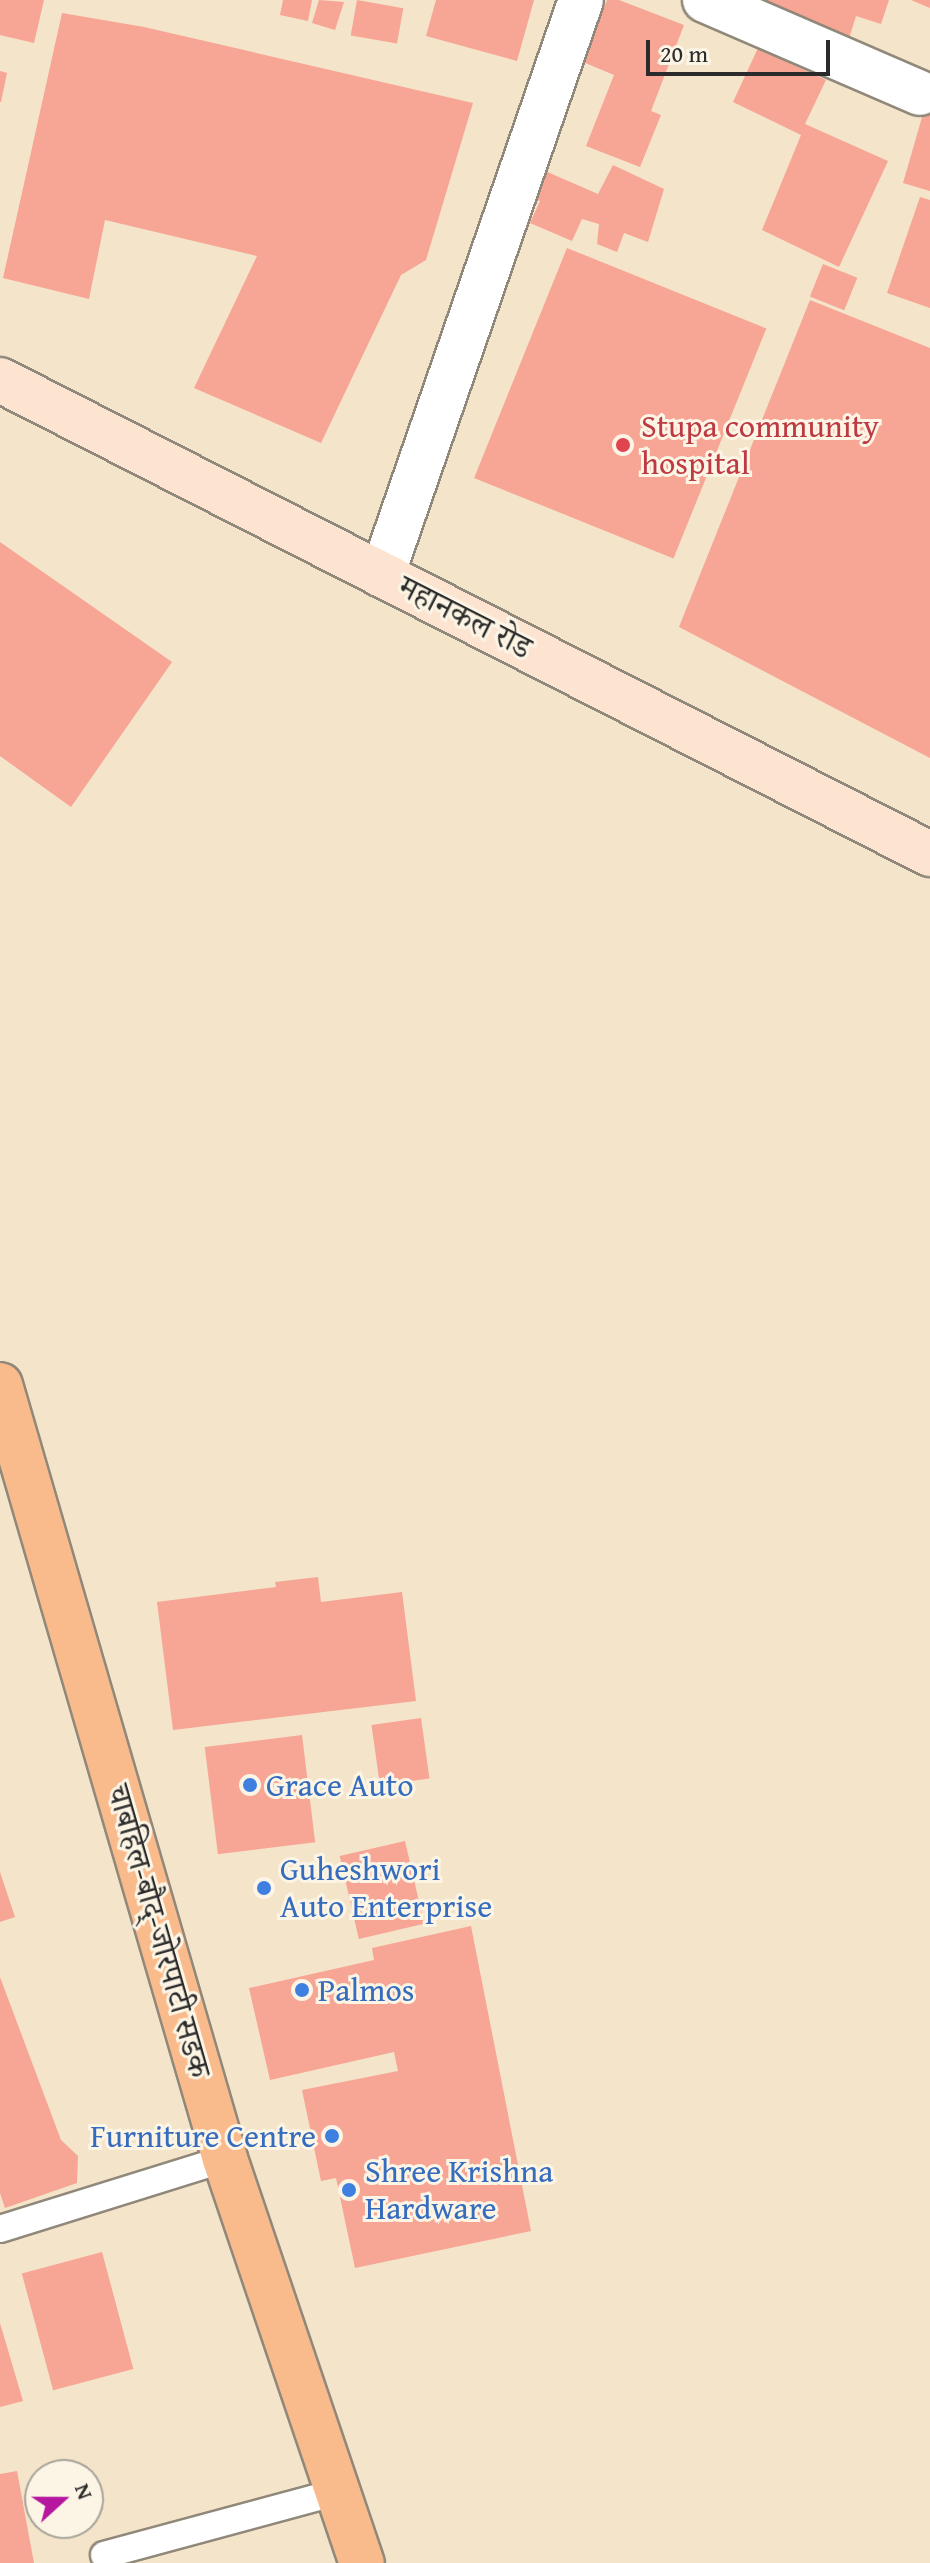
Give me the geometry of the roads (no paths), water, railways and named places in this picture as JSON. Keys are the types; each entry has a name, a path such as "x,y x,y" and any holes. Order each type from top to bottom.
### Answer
{"main road":[{"name":"महानकल रोड","path":"0,380 930,854"},
{"name":"चाबहिल-बौद्-जोरपाटी सडक","path":"0,1385 225,2159 362,2563"}],"street":[{"path":"382,575 581,0"},
{"path":"705,0 920,93"}],"lane":[{"path":"0,2229 225,2159"},
{"path":"104,2555 338,2492"}],"place":[{"name":"Stupa community hospital","path":"623,445"},
{"name":"Grace Auto","path":"250,1785"},
{"name":"Guheshwori Auto Enterprise","path":"264,1888"},
{"name":"Palmos","path":"302,1990"},
{"name":"Furniture Centre","path":"332,2136"},
{"name":"Shree Krishna Hardware","path":"349,2190"}]}
